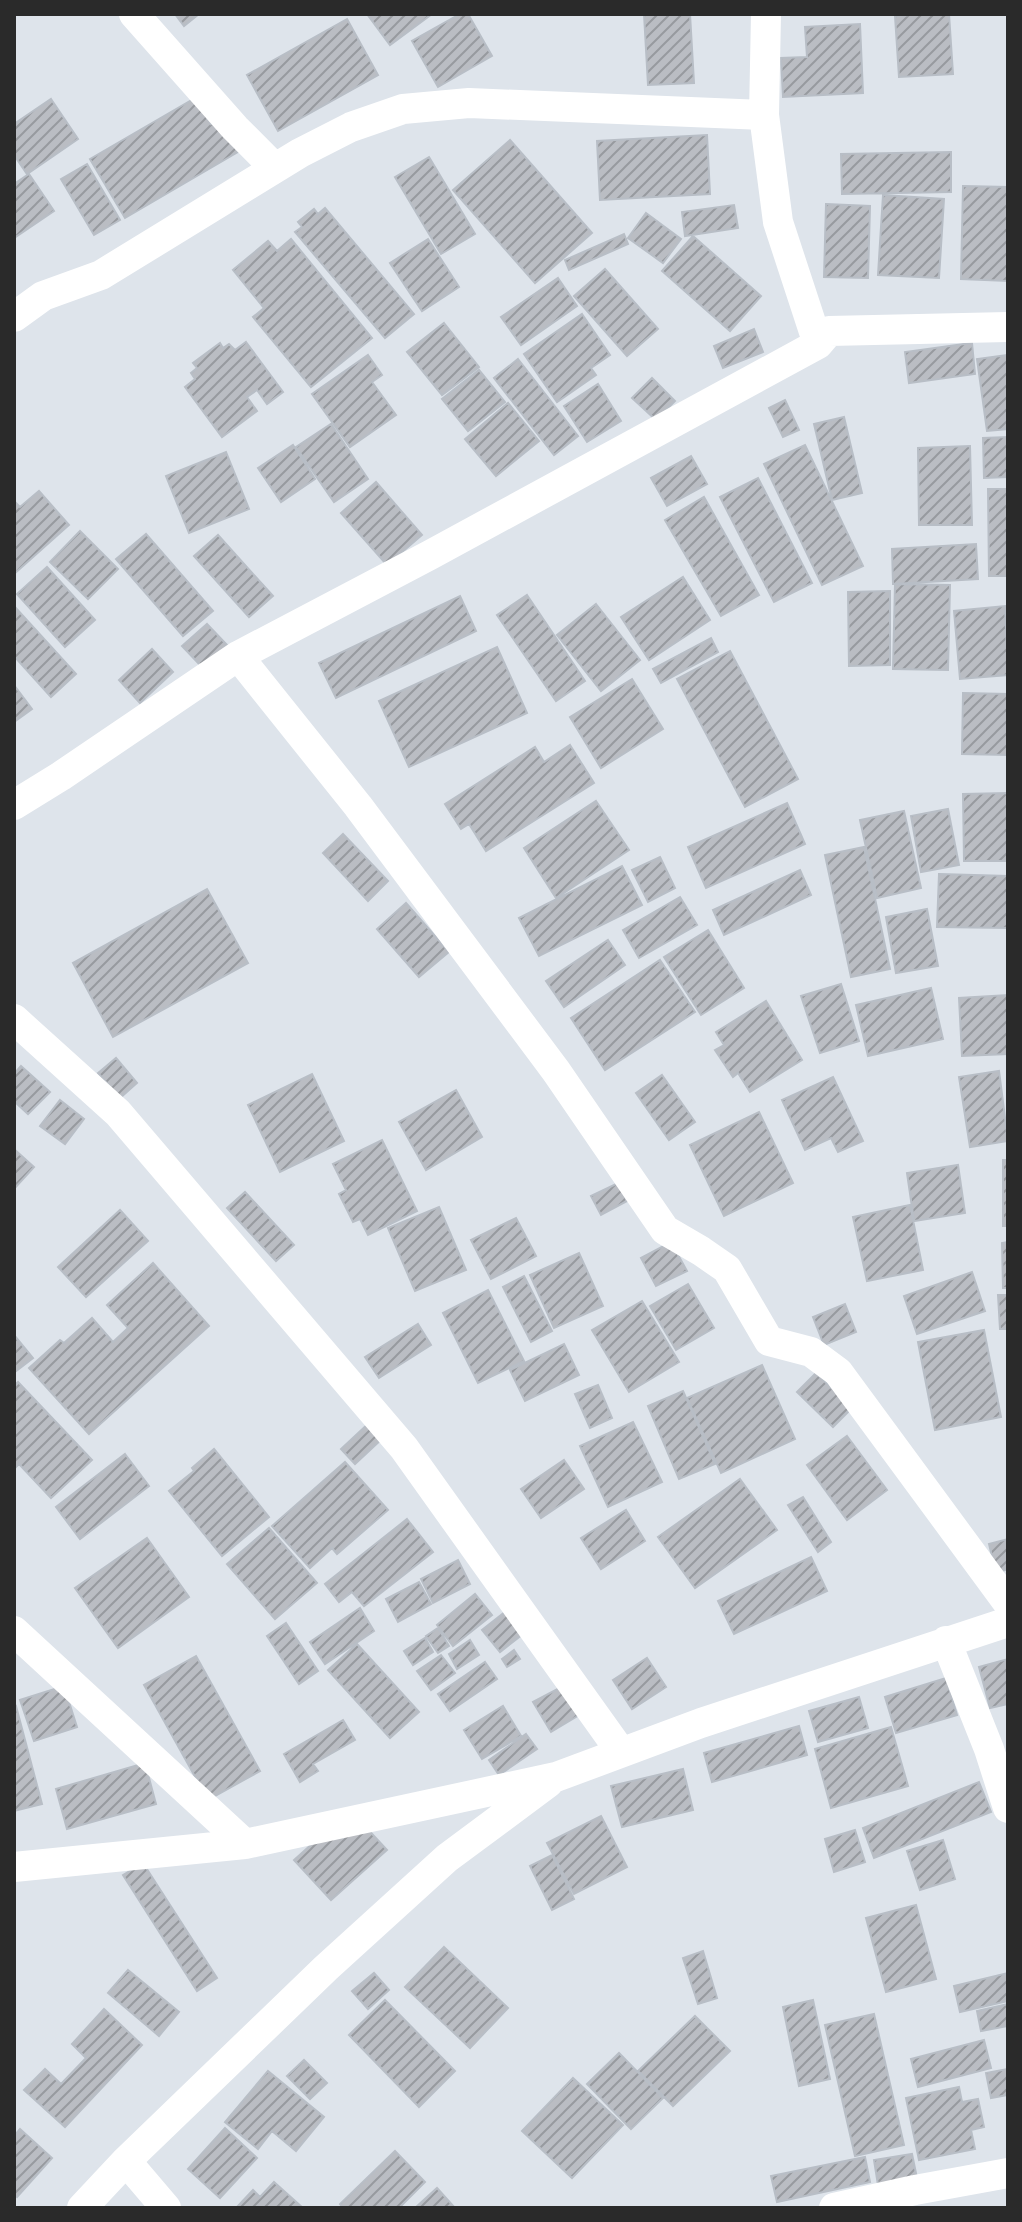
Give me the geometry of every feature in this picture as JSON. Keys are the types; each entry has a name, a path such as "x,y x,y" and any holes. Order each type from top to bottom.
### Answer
{"street":[{"path":"134,14 235,128 275,168"},
{"path":"766,14 764,115 778,222 818,344"},
{"path":"14,317 43,296 101,275 300,153 351,127 403,109 469,103 764,115"},
{"path":"14,805 238,656 818,344 829,331 1008,327"},
{"path":"238,656 358,806 519,1021 665,1230 727,1269 769,1341 811,1352 838,1372 1008,1603"},
{"path":"14,1019 118,1113 404,1448 621,1752"},
{"path":"14,1867 245,1844 556,1777 621,1752 1008,1622"},
{"path":"14,1631 245,1844"},
{"path":"946,1641 989,1749 1008,1808"},
{"path":"82,2208 126,2161 326,1968 447,1858 556,1777"},
{"path":"126,2161 166,2208"},
{"path":"834,2208 1008,2173"}],"building":[{"path":"175,14 199,14 184,26"},
{"path":"367,14 432,14 390,45"},
{"path":"460,14 468,14 492,56 438,87 412,41"},
{"path":"644,14 690,14 694,83 648,85"},
{"path":"949,14 953,74 899,77 895,16"},
{"path":"347,19 378,75 278,131 247,75"},
{"path":"860,24 863,93 783,97 781,58 807,57 805,27"},
{"path":"195,98 211,124 219,119 238,152 125,218 90,159"},
{"path":"51,99 78,139 27,174 14,155 14,124"},
{"path":"707,135 710,194 600,200 597,141"},
{"path":"510,140 592,233 535,283 453,190"},
{"path":"951,152 951,192 842,194 841,154"},
{"path":"429,157 475,234 441,254 395,177"},
{"path":"87,164 120,220 94,235 61,179"},
{"path":"29,174 54,211 14,238 14,184"},
{"path":"963,186 1008,187 1008,281 961,279"},
{"path":"883,195 944,199 939,278 878,275"},
{"path":"826,204 870,206 868,278 824,277"},
{"path":"734,205 738,228 685,236 682,212"},
{"path":"325,208 414,314 385,338 295,232 302,227 298,222 314,209 318,214"},
{"path":"646,213 681,239 663,263 628,238"},
{"path":"624,234 628,244 569,270 565,260"},
{"path":"693,236 761,296 730,331 662,271"},
{"path":"291,239 372,338 311,387 253,317 264,308 233,270 268,241 277,251"},
{"path":"428,239 459,287 422,311 390,263"},
{"path":"605,269 658,329 627,356 574,296"},
{"path":"558,278 577,306 521,345 501,317"},
{"path":"582,314 610,355 591,368 596,375 557,402 524,354"},
{"path":"444,323 479,367 442,395 407,352"},
{"path":"754,329 763,352 723,368 714,346"},
{"path":"246,342 283,392 267,404 257,390 247,397 257,411 222,437 185,387 195,379 191,373 197,368 193,363 220,343 223,348 229,344 235,350"},
{"path":"972,343 975,374 909,383 905,352"},
{"path":"368,355 382,375 372,382 396,415 350,447 312,394"},
{"path":"1008,355 1008,429 987,431 977,359"},
{"path":"518,359 578,436 554,455 494,378"},
{"path":"479,370 505,402 468,431 442,399"},
{"path":"652,378 675,401 656,420 632,398"},
{"path":"598,384 621,421 587,442 564,406"},
{"path":"785,400 799,430 783,437 769,408"},
{"path":"508,403 539,441 496,476 465,439"},
{"path":"844,417 862,493 832,500 814,424"},
{"path":"331,424 368,479 334,502 296,447"},
{"path":"1008,437 1008,477 984,478 983,438"},
{"path":"293,445 315,479 281,502 258,468"},
{"path":"805,445 863,566 822,585 764,464"},
{"path":"970,446 972,525 919,525 918,448"},
{"path":"226,452 249,509 189,533 166,476"},
{"path":"691,456 707,484 667,506 651,478"},
{"path":"758,478 812,583 774,602 720,497"},
{"path":"376,482 422,535 387,565 341,513"},
{"path":"988,489 1008,489 1008,576 989,576"},
{"path":"39,491 69,525 14,574 14,501 20,507"},
{"path":"704,497 759,595 721,616 665,520"},
{"path":"80,531 118,569 88,599 50,562"},
{"path":"146,534 213,611 183,636 116,559"},
{"path":"218,535 273,596 249,617 194,556"},
{"path":"976,544 978,579 893,584 892,549"},
{"path":"47,567 95,620 65,647 17,594"},
{"path":"683,577 710,620 649,660 621,617"},
{"path":"895,584 950,585 948,670 893,669"},
{"path":"890,591 890,665 849,666 848,592"},
{"path":"527,595 585,681 556,701 497,615"},
{"path":"460,596 476,631 336,698 319,663"},
{"path":"596,604 640,660 601,691 557,635"},
{"path":"14,606 76,674 51,697 14,656"},
{"path":"1005,606 1008,675 960,679 954,611"},
{"path":"207,624 227,645 202,667 182,646"},
{"path":"711,638 718,652 661,683 653,669"},
{"path":"497,647 527,713 409,767 379,701"},
{"path":"152,649 173,672 140,703 119,680"},
{"path":"730,651 798,779 745,807 677,679"},
{"path":"632,679 663,729 601,768 570,717"},
{"path":"14,685 32,709 14,722"},
{"path":"963,693 1008,694 1008,755 962,754"},
{"path":"570,745 594,783 486,851 469,824 461,829 445,804 535,747 544,762"},
{"path":"1008,793 1008,861 964,861 963,794"},
{"path":"596,801 629,850 556,898 524,848"},
{"path":"787,803 805,844 706,888 688,847"},
{"path":"948,809 959,865 921,872 911,816"},
{"path":"904,811 921,888 877,898 860,820"},
{"path":"343,834 388,881 368,901 323,853"},
{"path":"864,847 890,969 851,977 825,855"},
{"path":"660,857 675,888 648,902 632,870"},
{"path":"622,866 642,905 539,956 519,918"},
{"path":"800,870 811,895 724,935 713,910"},
{"path":"939,874 1008,876 1008,928 937,927"},
{"path":"207,889 248,963 113,1037 73,963"},
{"path":"680,897 697,925 639,958 623,930"},
{"path":"406,903 449,952 419,977 377,929"},
{"path":"927,909 938,966 896,973 886,917"},
{"path":"708,930 744,988 701,1015 664,957"},
{"path":"608,940 625,965 564,1007 546,981"},
{"path":"660,960 695,1012 605,1070 571,1018"},
{"path":"841,984 859,1041 820,1053 801,996"},
{"path":"931,988 943,1039 868,1056 856,1005"},
{"path":"1008,995 1008,1054 962,1056 959,998"},
{"path":"766,1001 802,1060 750,1092 738,1073 733,1077 715,1050 724,1045 716,1032"},
{"path":"116,1058 137,1083 120,1098 98,1073"},
{"path":"21,1066 50,1092 28,1114 14,1101 14,1074"},
{"path":"999,1071 1008,1141 970,1147 959,1077"},
{"path":"312,1074 344,1141 280,1172 248,1105"},
{"path":"662,1075 695,1122 669,1140 636,1093"},
{"path":"833,1077 863,1141 838,1152 831,1138 805,1150 782,1100"},
{"path":"456,1090 482,1137 426,1170 399,1122"},
{"path":"60,1100 84,1119 65,1144 40,1126"},
{"path":"759,1112 793,1183 724,1216 690,1145"},
{"path":"382,1140 417,1211 368,1235 360,1219 353,1222 339,1194 346,1190 333,1164"},
{"path":"14,1149 34,1167 14,1189"},
{"path":"1003,1160 1008,1160 1008,1226 1003,1226"},
{"path":"958,1165 965,1213 914,1221 907,1173"},
{"path":"618,1183 627,1201 601,1215 591,1196"},
{"path":"245,1192 294,1245 276,1261 227,1208"},
{"path":"910,1205 923,1270 867,1281 853,1217"},
{"path":"439,1207 466,1270 415,1291 388,1228"},
{"path":"120,1210 148,1241 86,1297 58,1267"},
{"path":"516,1218 536,1256 491,1279 471,1240"},
{"path":"671,1242 687,1271 656,1286 641,1258"},
{"path":"1008,1242 1008,1288 1003,1288 1002,1243"},
{"path":"579,1253 603,1306 554,1328 530,1275"},
{"path":"153,1263 209,1326 89,1434 29,1368 60,1340 64,1343 92,1318 113,1342 128,1328 107,1305"},
{"path":"972,1272 985,1311 917,1334 904,1296"},
{"path":"524,1276 552,1331 531,1342 503,1287"},
{"path":"688,1284 714,1328 676,1350 650,1306"},
{"path":"488,1290 524,1361 478,1383 443,1313"},
{"path":"998,1295 1008,1295 1008,1329 1000,1329"},
{"path":"642,1301 679,1362 629,1392 592,1330"},
{"path":"845,1304 856,1332 824,1345 813,1317"},
{"path":"418,1324 431,1345 379,1378 365,1357"},
{"path":"984,1330 1001,1417 935,1430 918,1342"},
{"path":"14,1335 33,1358 15,1372 14,1371"},
{"path":"564,1344 579,1375 525,1401 510,1370"},
{"path":"762,1365 795,1439 721,1473 687,1398"},
{"path":"816,1373 852,1408 833,1427 797,1392"},
{"path":"18,1382 92,1460 51,1498 19,1464 14,1469 14,1386"},
{"path":"598,1385 612,1418 590,1428 575,1394"},
{"path":"683,1391 715,1464 679,1479 648,1406"},
{"path":"633,1422 662,1482 608,1507 580,1446"},
{"path":"369,1423 383,1438 355,1464 341,1449"},
{"path":"847,1436 887,1490 847,1520 807,1465"},
{"path":"214,1449 269,1517 222,1556 169,1491 194,1471 192,1468"},
{"path":"125,1454 149,1486 80,1539 56,1507"},
{"path":"564,1460 584,1489 541,1518 521,1489"},
{"path":"345,1462 388,1510 337,1554 332,1548 310,1568 272,1526"},
{"path":"740,1479 777,1530 695,1588 658,1537"},
{"path":"803,1497 831,1542 818,1552 788,1505"},
{"path":"626,1510 645,1541 601,1569 581,1538"},
{"path":"407,1519 433,1552 364,1606 352,1592 339,1602 325,1584"},
{"path":"269,1528 317,1583 275,1619 227,1564"},
{"path":"147,1538 189,1597 118,1648 75,1588"},
{"path":"1008,1539 1008,1569 996,1573 989,1544"},
{"path":"811,1557 827,1591 734,1634 718,1601"},
{"path":"458,1560 470,1584 433,1603 421,1579"},
{"path":"419,1582 431,1604 398,1622 386,1599"},
{"path":"475,1594 492,1615 453,1646 437,1625"},
{"path":"360,1608 374,1631 325,1664 310,1642"},
{"path":"505,1612 523,1634 500,1652 482,1630"},
{"path":"286,1623 318,1671 299,1684 267,1636"},
{"path":"438,1628 449,1646 438,1653 426,1636"},
{"path":"425,1638 433,1652 413,1665 404,1651"},
{"path":"470,1640 479,1655 457,1669 449,1654"},
{"path":"357,1644 419,1712 390,1738 328,1670"},
{"path":"514,1650 520,1659 507,1667 502,1659"},
{"path":"441,1655 455,1673 431,1690 417,1671"},
{"path":"196,1656 260,1771 208,1800 144,1685"},
{"path":"647,1658 666,1687 632,1709 613,1680"},
{"path":"1008,1659 1008,1704 990,1708 979,1667"},
{"path":"485,1662 497,1679 450,1711 438,1694"},
{"path":"946,1678 957,1715 896,1733 885,1697"},
{"path":"565,1685 581,1714 551,1732 533,1702"},
{"path":"64,1686 77,1727 34,1741 20,1700"},
{"path":"859,1697 868,1728 818,1742 809,1711"},
{"path":"503,1706 521,1736 482,1759 464,1730"},
{"path":"14,1707 42,1804 14,1811"},
{"path":"343,1720 355,1740 313,1764 318,1771 300,1782 284,1754"},
{"path":"799,1726 807,1755 712,1782 704,1753"},
{"path":"891,1727 908,1786 831,1808 815,1749"},
{"path":"526,1734 537,1749 499,1775 489,1760"},
{"path":"145,1763 156,1804 67,1829 56,1789"},
{"path":"683,1769 693,1810 622,1827 611,1786"},
{"path":"979,1782 991,1812 874,1858 863,1828"},
{"path":"601,1816 627,1867 574,1894 547,1843"},
{"path":"361,1822 387,1850 331,1900 294,1860 332,1826 343,1838"},
{"path":"855,1830 865,1862 834,1872 825,1839"},
{"path":"943,1840 955,1879 920,1890 907,1851"},
{"path":"552,1855 574,1899 552,1910 530,1866"},
{"path":"143,1863 217,1978 197,1991 123,1875"},
{"path":"916,1905 936,1979 886,1992 866,1918"},
{"path":"444,1947 508,2008 470,2048 405,1987"},
{"path":"703,1951 717,1998 698,2004 683,1958"},
{"path":"128,1970 179,2012 159,2036 108,1993"},
{"path":"374,1973 389,1990 368,2009 352,1991"},
{"path":"1008,1973 1008,2001 960,2012 954,1986"},
{"path":"385,2000 455,2071 419,2107 349,2035"},
{"path":"813,2000 830,2079 799,2086 783,2007"},
{"path":"1008,2004 1008,2026 981,2031 977,2011"},
{"path":"104,2009 142,2045 65,2127 24,2090 45,2069 61,2084 86,2058 72,2044"},
{"path":"874,2014 904,2145 855,2156 825,2025"},
{"path":"695,2016 730,2051 673,2106 638,2071"},
{"path":"984,2040 991,2068 918,2087 911,2059"},
{"path":"619,2053 663,2098 631,2129 587,2084"},
{"path":"304,2060 327,2083 310,2099 287,2076"},
{"path":"1008,2069 1008,2095 991,2098 986,2073"},
{"path":"268,2071 324,2117 296,2151 272,2131 258,2149 225,2122"},
{"path":"573,2078 623,2125 572,2178 522,2131"},
{"path":"959,2087 962,2102 978,2099 984,2127 971,2130 975,2149 919,2160 906,2098"},
{"path":"225,2128 257,2158 220,2198 188,2169"},
{"path":"20,2129 52,2158 17,2197 14,2194 14,2136"},
{"path":"395,2151 425,2182 399,2208 343,2208 340,2204"},
{"path":"912,2154 917,2178 878,2185 874,2160"},
{"path":"865,2157 870,2182 777,2202 771,2176"},
{"path":"274,2182 303,2208 236,2208 253,2190 260,2197"},
{"path":"437,2188 455,2208 415,2208"}]}
